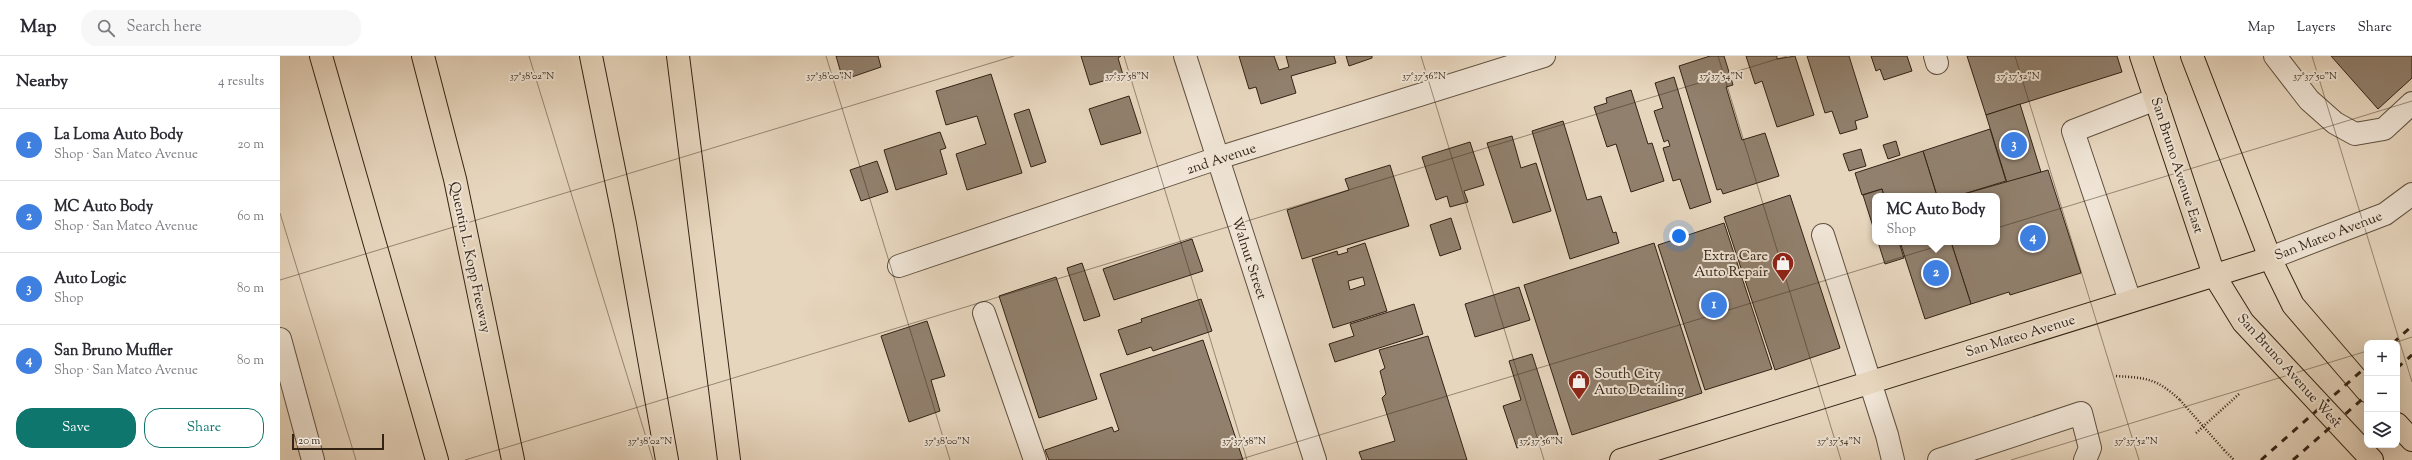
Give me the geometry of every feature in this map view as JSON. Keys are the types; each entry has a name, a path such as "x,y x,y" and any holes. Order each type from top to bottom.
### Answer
{"main road":[{"path":"321,56 437,460"},
{"name":"Quentin L. Kopp Freeway","path":"423,56 455,179 513,460"},
{"path":"591,56 625,224 667,460"},
{"path":"678,56 729,460"},
{"name":"San Bruno Avenue East","path":"2141,56 2214,274"},
{"path":"2192,56 2270,258 2294,305 2364,387"},
{"name":"San Mateo Avenue","path":"1621,460 2214,274 2270,258"},
{"name":"San Bruno Avenue West","path":"2214,274 2243,322 2372,460"},
{"path":"2400,427 2412,440"}],"street":[{"name":"Walnut Street","path":"1185,56 1315,460"},
{"name":"2nd Avenue","path":"899,266 1218,158 1544,56"},
{"path":"2274,56 2309,100 2335,123 2355,134 2384,129 2412,103"},
{"path":"2130,301 2073,131 2156,99"},
{"name":"San Mateo Avenue","path":"2270,258 2385,214 2412,194"},
{"path":"1823,235 1892,460"},
{"path":"984,313 1035,460"},
{"path":"280,339 313,460"},
{"path":"1939,460 2081,413 2090,448 2085,460"}],"path":[{"path":"2116,376 2141,377 2164,385 2180,400 2234,460"},
{"path":"2196,433 2239,394"}],"building":[{"path":"836,56 878,56 881,67 843,80"},
{"path":"1081,56 1121,56 1118,58 1123,75 1090,85"},
{"path":"1239,56 1274,56 1279,70 1289,67 1286,56 1334,56 1336,63 1291,76 1296,93 1261,104 1256,87 1249,89"},
{"path":"1346,56 1372,56 1372,58 1349,66"},
{"path":"1710,56 1724,56 1733,85 1726,87 1742,140 1765,133 1779,176 1723,194 1721,189 1717,190 1679,66"},
{"path":"1746,56 1777,56 1777,59 1795,56 1814,115 1777,127 1762,81 1755,84"},
{"path":"1807,56 1849,56 1868,117 1855,121 1857,129 1840,134 1832,111 1825,113"},
{"path":"1871,56 1907,56 1912,71 1884,80 1880,69 1876,71"},
{"path":"1967,56 2117,56 2122,72 1986,115"},
{"path":"2331,56 2412,56 2412,78 2378,109"},
{"path":"991,74 1022,173 967,190 956,154 986,144 977,116 946,125 936,91"},
{"path":"1674,77 1711,202 1690,209 1680,179 1673,181 1663,148 1670,146 1668,140 1664,142 1654,111 1663,108 1655,83"},
{"path":"1631,90 1648,144 1652,143 1664,181 1631,192 1616,144 1607,147 1594,107 1607,103 1606,98"},
{"path":"1129,96 1141,133 1101,145 1089,109"},
{"path":"2020,104 2041,172 2007,183 1986,115"},
{"path":"1029,109 1046,162 1031,167 1014,114"},
{"path":"1563,121 1587,200 1601,196 1613,233 1616,232 1619,243 1570,259 1532,131"},
{"path":"1990,129 2006,181 1967,193 1936,193 1923,151"},
{"path":"940,132 946,148 940,150 947,174 896,190 884,150"},
{"path":"1512,136 1521,168 1536,163 1551,211 1513,223 1487,143"},
{"path":"1896,141 1900,155 1888,159 1883,145"},
{"path":"1470,142 1484,185 1464,191 1468,202 1450,207 1447,196 1436,200 1422,157"},
{"path":"1861,149 1866,166 1849,171 1843,154"},
{"path":"1923,151 1936,193 1883,193 1882,189 1862,195 1855,173"},
{"path":"877,161 888,192 861,201 850,170"},
{"path":"1390,165 1409,226 1302,259 1287,210 1349,190 1345,179"},
{"path":"2048,170 2081,273 2010,295 2009,292 1971,304 1952,245 2000,245 2000,193 1968,193"},
{"path":"1882,189 1883,193 1872,193 1872,224 1863,195"},
{"path":"1790,195 1840,348 1775,370 1724,217"},
{"path":"1451,218 1461,249 1440,256 1430,225"},
{"path":"1724,223 1772,369 1705,390 1658,245"},
{"path":"1192,239 1203,271 1114,300 1103,269"},
{"path":"1365,243 1387,311 1333,328 1312,259 1337,251 1338,255 1348,252 1347,249","holes":["1363,277 1365,285 1350,290 1348,281"]},
{"path":"1654,243 1702,393 1572,435 1524,285"},
{"path":"1879,245 1900,245 1904,258 1885,264"},
{"path":"1901,245 1952,245 1971,304 1925,319"},
{"path":"1082,263 1100,316 1084,321 1067,268"},
{"path":"1056,277 1097,399 1039,418 999,296"},
{"path":"1519,287 1530,320 1475,337 1465,304"},
{"path":"1201,299 1212,331 1153,351 1151,347 1127,355 1118,330 1142,322 1141,319"},
{"path":"1414,304 1423,334 1335,362 1329,344 1354,336 1350,324"},
{"path":"927,321 945,376 931,380 940,411 909,422 881,336"},
{"path":"1428,336 1467,460 1362,460 1359,452 1395,441 1382,398 1386,394 1380,371 1385,368 1379,350"},
{"path":"1203,340 1243,460 1049,460 1045,450 1112,427 1114,432 1119,430 1100,374"},
{"path":"1532,354 1558,435 1517,448 1503,406 1521,400 1509,361"}],"railway":[{"path":"2396,340 2412,326"},
{"path":"2400,365 2412,355"},
{"path":"2261,460 2364,369"},
{"path":"2293,460 2364,398"}],"place":[{"name":"Auto Logic","path":"2014,145"},
{"name":"San Bruno Muffler","path":"2033,238"},
{"name":"MC Auto Body","path":"1936,273"},
{"name":"Extra Care Auto Repair","path":"1783,282"},
{"name":"La Loma Auto Body","path":"1714,305"},
{"name":"South City Auto Detailing","path":"1579,400"}]}
